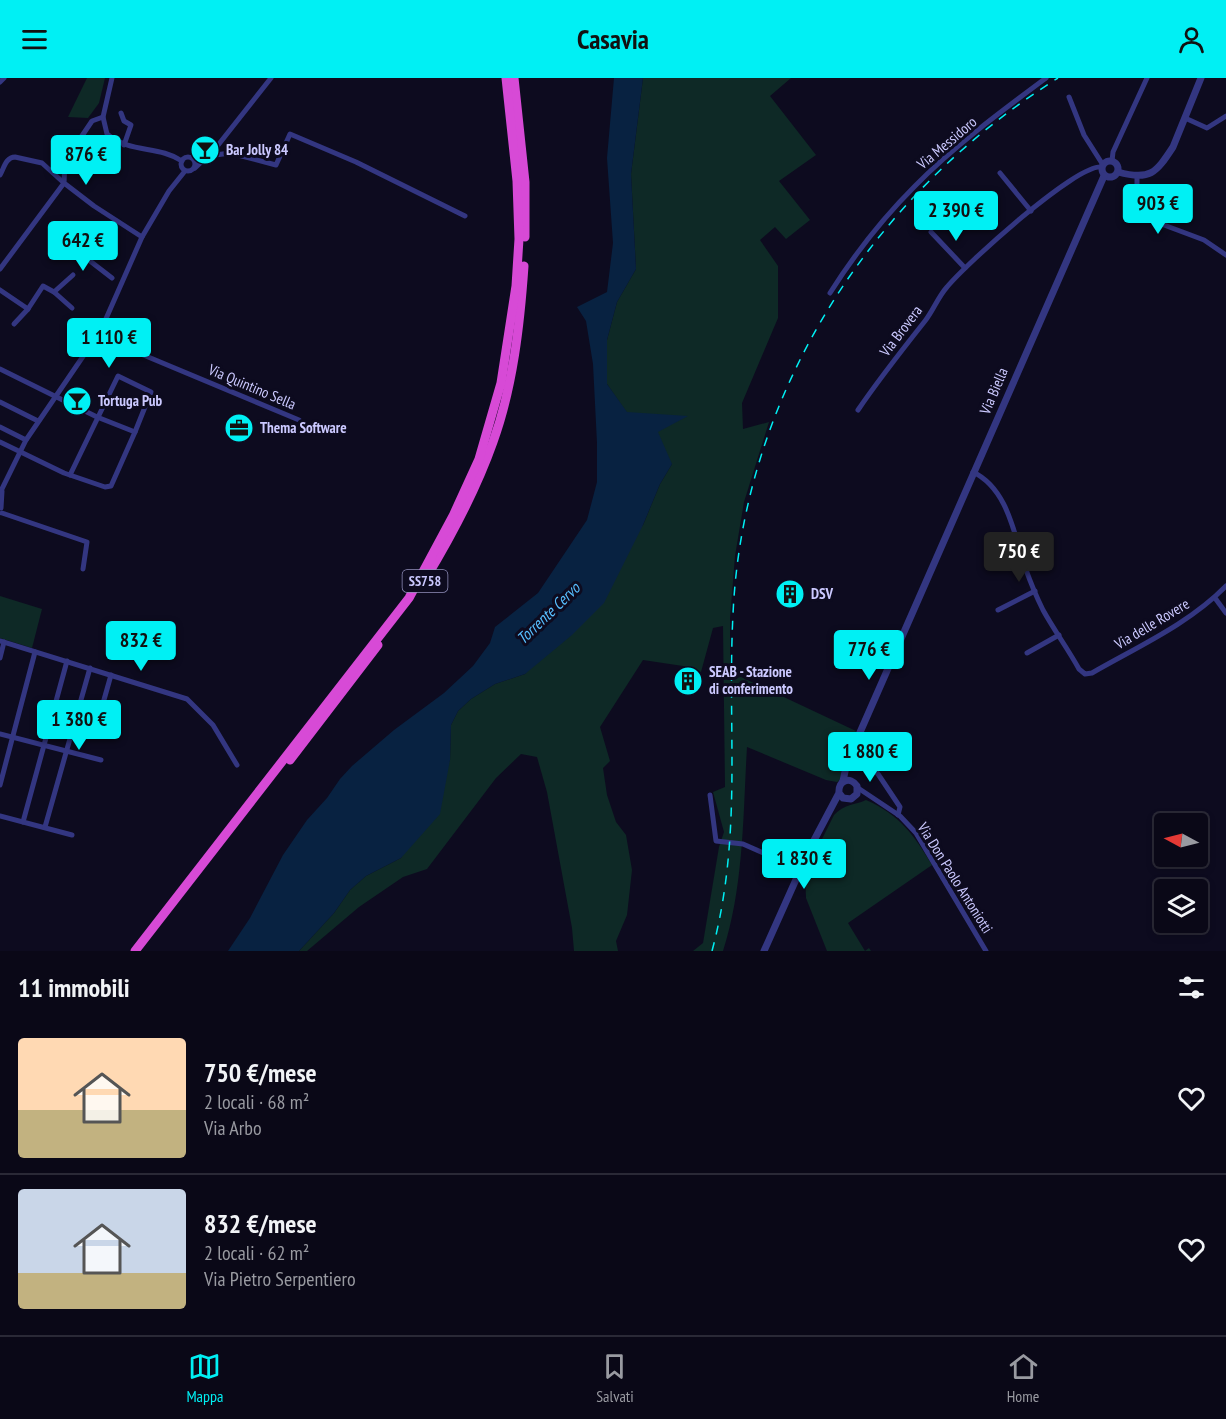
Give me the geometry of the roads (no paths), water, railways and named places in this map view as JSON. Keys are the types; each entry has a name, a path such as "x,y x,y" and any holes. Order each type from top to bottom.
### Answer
{"highway":[{"name":"SS758","path":"135,951 409,598 453,516 479,459 501,383 512,316 519,250 517,181 506,78"},
{"name":"SS758","path":"142,951 413,599 444,548 494,441 506,396 517,335 525,241 525,182 514,78"}],"street":[{"path":"0,82 4,78"},
{"path":"112,78 103,117 107,134 124,145 173,155 182,161"},
{"path":"182,161 181,166 185,171 190,172 195,168 208,156 272,78"},
{"name":"Via Messidoro","path":"830,293 844,270 874,232 916,185 981,129 1046,78"},
{"path":"1112,161 1113,152 1147,78"},
{"path":"1118,172 1137,177 1150,173 1167,157 1201,78"},
{"path":"1069,97 1084,135 1102,166 1104,176 1113,177 1118,172 1118,166 1112,161"},
{"path":"121,113 124,122 131,125 124,145"},
{"path":"1185,117 1207,128 1226,116"},
{"path":"0,269 63,183 65,161 92,121 103,117"},
{"path":"208,156 230,153 276,165 290,134 356,162 465,216"},
{"path":"0,175 8,160 15,157 42,163 63,183 94,206 142,237"},
{"path":"182,161 185,158 192,158 202,161"},
{"path":"192,158 196,164 195,168"},
{"path":"1102,166 1112,161"},
{"name":"Via Brovera","path":"858,410 930,314 942,293 965,267 1082,173 1102,166"},
{"path":"84,569 87,542 1,511 1,491 26,440 101,330 142,237 169,191 185,171"},
{"path":"1000,173 1032,211"},
{"name":"Via Biella","path":"843,781 847,762 1104,176"},
{"path":"1137,177 1137,190 1153,216 1164,225 1204,240 1226,255"},
{"path":"931,232 965,267"},
{"path":"68,244 112,278"},
{"path":"54,292 73,275"},
{"path":"14,324 28,309 43,286 54,292 72,308"},
{"path":"0,290 28,309"},
{"name":"Via Quintino Sella","path":"94,339 141,354 299,420"},
{"path":"0,369 97,417 135,432"},
{"path":"0,442 70,475 105,487 111,486 151,392 118,376 70,475"},
{"path":"0,402 38,421"},
{"path":"0,427 26,440"},
{"path":"973,472 984,478 999,495 1016,534 1026,568 1043,610 1059,635 1027,654"},
{"name":"Via delle Rovere","path":"1059,635 1079,669 1085,674 1092,674 1168,630 1215,598 1226,586"},
{"path":"998,610 1035,591"},
{"path":"1215,598 1226,613"},
{"path":"0,658 2,642 187,699 213,725 237,765"},
{"path":"0,785 35,652"},
{"path":"23,822 67,661"},
{"path":"45,827 90,668"},
{"path":"96,728 111,675"},
{"path":"0,734 101,760"},
{"path":"825,820 849,798 857,794 856,785 849,771 852,753 868,763 878,774 900,811"},
{"path":"764,951 800,869 839,793 839,788 843,781 849,780 856,785"},
{"name":"Via Don Paolo Antoniotti","path":"856,785 872,799 900,811 916,833 986,951"},
{"path":"839,793 849,798"},
{"path":"710,795 716,841 743,844 800,869"},
{"name":"Via Don Paolo Antoniotti","path":"849,798 872,799"},
{"path":"0,816 72,835"}],"water":[{"name":"Torrente Cervo","path":"614,78 643,78 631,174 636,269 617,302 607,340 607,384 627,412 688,416 658,432 672,464 660,484 643,525 604,603 572,635 525,674 495,684 471,699 458,711 451,725 450,760 440,814 401,858 366,876 350,890 334,913 299,951 228,951 250,918 283,855 307,820 340,779 394,730 444,693 473,666 490,643 495,627 538,593 587,520 597,482 597,443 593,364 586,321 577,307 607,292 613,243 607,158"}],"railway":[{"path":"712,951 722,908 728,866 732,782 733,614 742,532 762,453 791,378 830,307 876,241 930,180 991,126 1058,78"}],"place":[{"name":"Bar Jolly 84","path":"205,150"},
{"name":"Tortuga Pub","path":"77,401"},
{"name":"Thema Software","path":"239,428"},
{"name":"DSV","path":"790,594"},
{"name":"SEAB - Stazione di conferimento","path":"688,681"}]}
